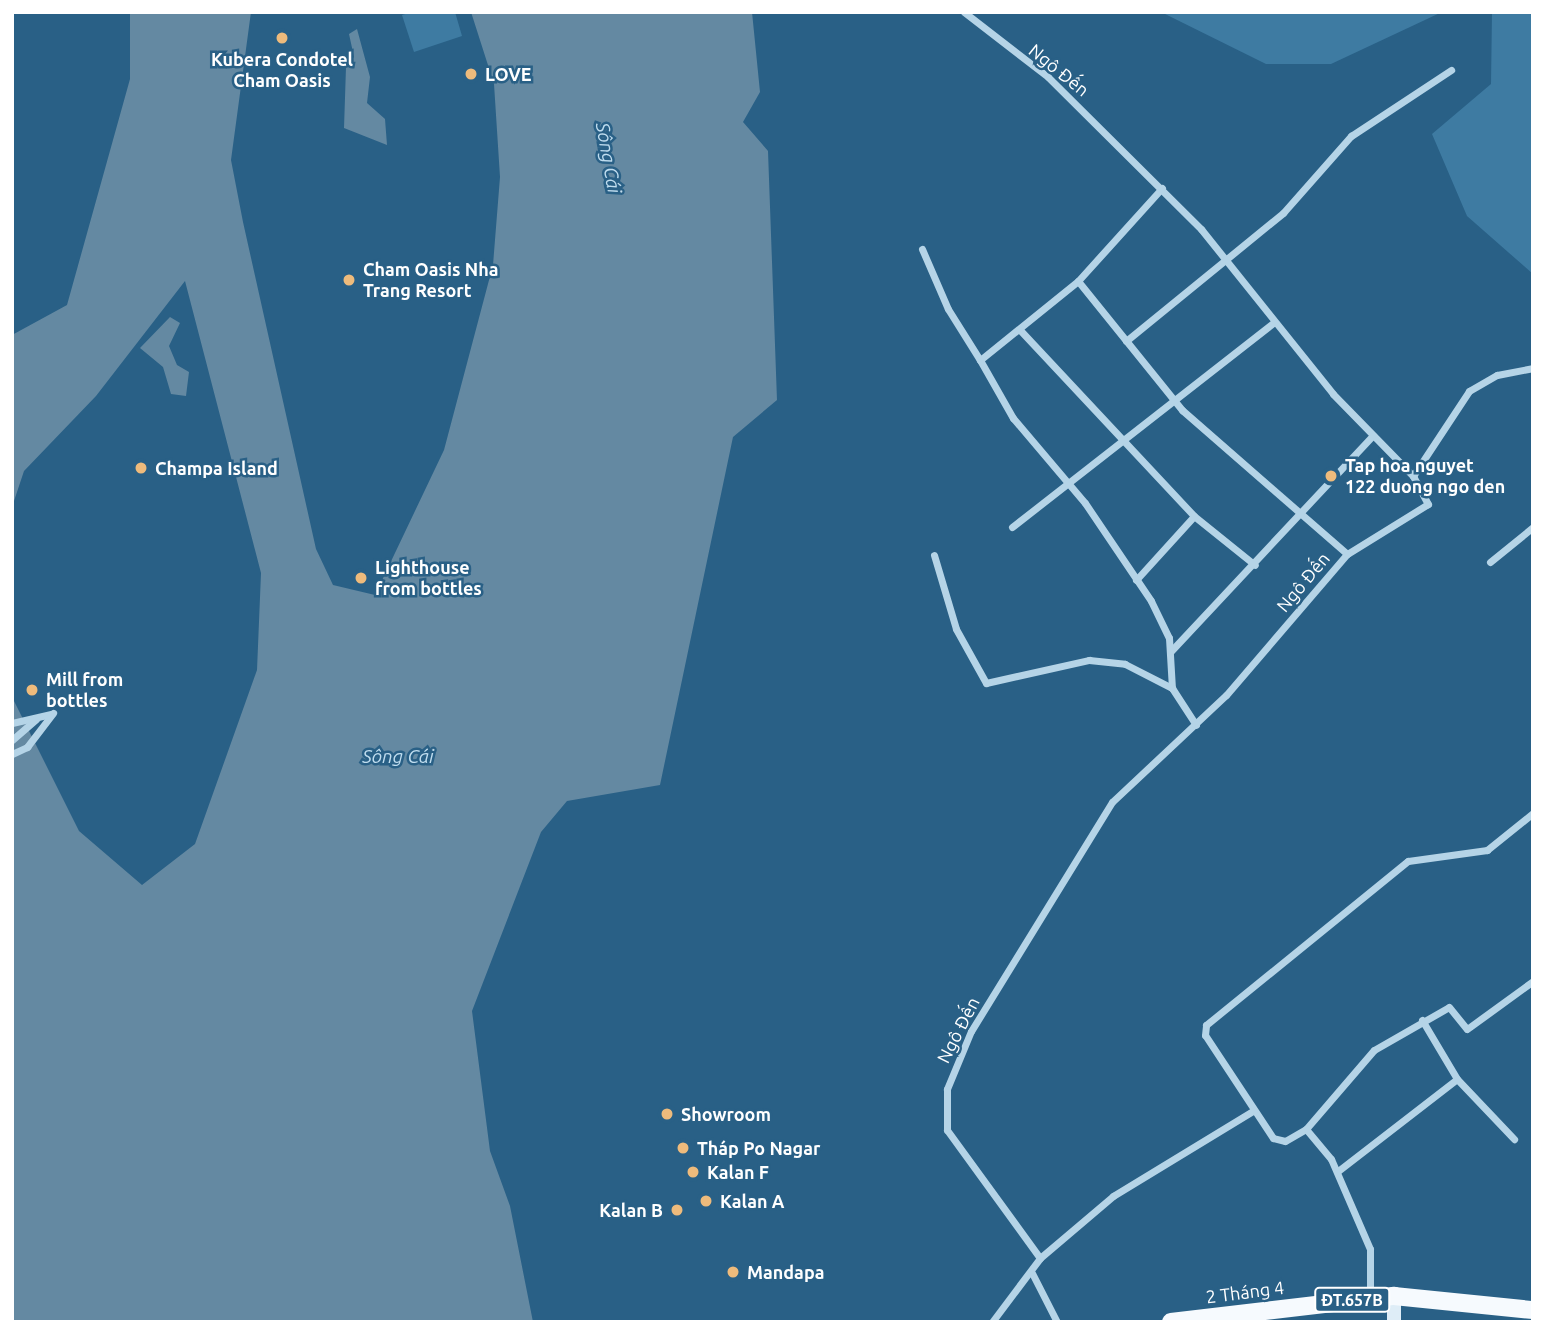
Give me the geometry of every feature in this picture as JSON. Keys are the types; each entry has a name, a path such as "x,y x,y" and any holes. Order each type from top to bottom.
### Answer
{"main road":[{"name":"2 Tháng 4","path":"1171,1322 1383,1297 1533,1310"},
{"path":"1383,1297 1385,1322"},
{"path":"1383,1297 1394,1322"}],"street":[{"name":"Ngô Đến","path":"964,12 1048,77 1162,188 1228,260 1273,322 1371,437 1413,477 1428,504 1347,554 1196,725 1092,829 971,1031 947,1089 944,1114 954,1144 1040,1258"},
{"path":"1126,341 1228,260 1294,202 1351,136 1451,70"},
{"path":"980,359 1020,330 1078,281 1162,188"},
{"path":"922,249 948,309 1013,418 1067,480 1136,580 1171,651 1172,688"},
{"path":"1078,281 1174,400 1347,554"},
{"path":"1012,527 1067,480 1273,322"},
{"path":"1020,330 1120,440 1194,516 1255,565"},
{"path":"1413,477 1469,391 1497,375 1533,368"},
{"path":"1171,651 1255,565 1371,437"},
{"path":"1136,580 1194,516"},
{"path":"1490,562 1533,527"},
{"path":"934,555 956,629 986,683 1089,660 1125,664 1172,688 1196,725"},
{"path":"12,723 22,718 36,719 53,713 27,747 12,754"},
{"path":"12,740 26,733 36,719"},
{"path":"1533,813 1487,850 1408,861 1206,1025 1205,1035 1273,1138 1284,1141 1306,1129 1374,1049 1449,1007 1467,1029 1533,981"},
{"path":"1422,1020 1457,1079 1514,1139"},
{"path":"1338,1171 1457,1079"},
{"path":"992,1322 1032,1273 1040,1258 1142,1174 1222,1136 1254,1111"},
{"path":"1306,1129 1338,1171 1370,1249 1383,1297"},
{"path":"1032,1273 1057,1322"}],"shaded area":[{"path":"412,12 455,12 462,36 414,52 402,15"},
{"path":"1161,12 1442,12 1331,64 1266,64"},
{"path":"1492,12 1533,12 1533,274 1467,216 1432,134 1491,84"}],"water":[{"name":"Sông Cái","path":"130,12 251,12 231,160 243,222 316,549 333,585 375,595 444,450 493,265 500,177 494,84 471,12 752,12 760,92 743,122 768,151 777,400 733,437 660,785 567,801 541,832 472,1011 490,1151 510,1206 533,1322 12,1322 12,697 79,831 142,885 195,844 257,670 261,573 185,281 96,396 24,471 12,507 12,335 67,305 130,79"},
{"path":"357,29 370,77 367,103 385,119 387,145 344,128 346,67 354,57 349,34"},
{"path":"170,317 180,323 169,346 177,365 189,372 186,396 171,394 163,367 140,348"}],"place":[{"name":"Kubera Condotel Cham Oasis","path":"282,38"},
{"name":"LOVE","path":"471,74"},
{"name":"Cham Oasis Nha Trang Resort","path":"349,280"},
{"name":"Champa Island","path":"141,468"},
{"name":"Tap hoa nguyet 122 duong ngo den","path":"1331,476"},
{"name":"Lighthouse from bottles","path":"361,578"},
{"name":"Mill from bottles","path":"32,690"},
{"name":"Showroom","path":"667,1114"},
{"name":"Tháp Po Nagar","path":"683,1148"},
{"name":"Kalan F","path":"693,1172"},
{"name":"Kalan A","path":"706,1201"},
{"name":"Kalan B","path":"677,1210"},
{"name":"Mandapa","path":"733,1272"}]}
